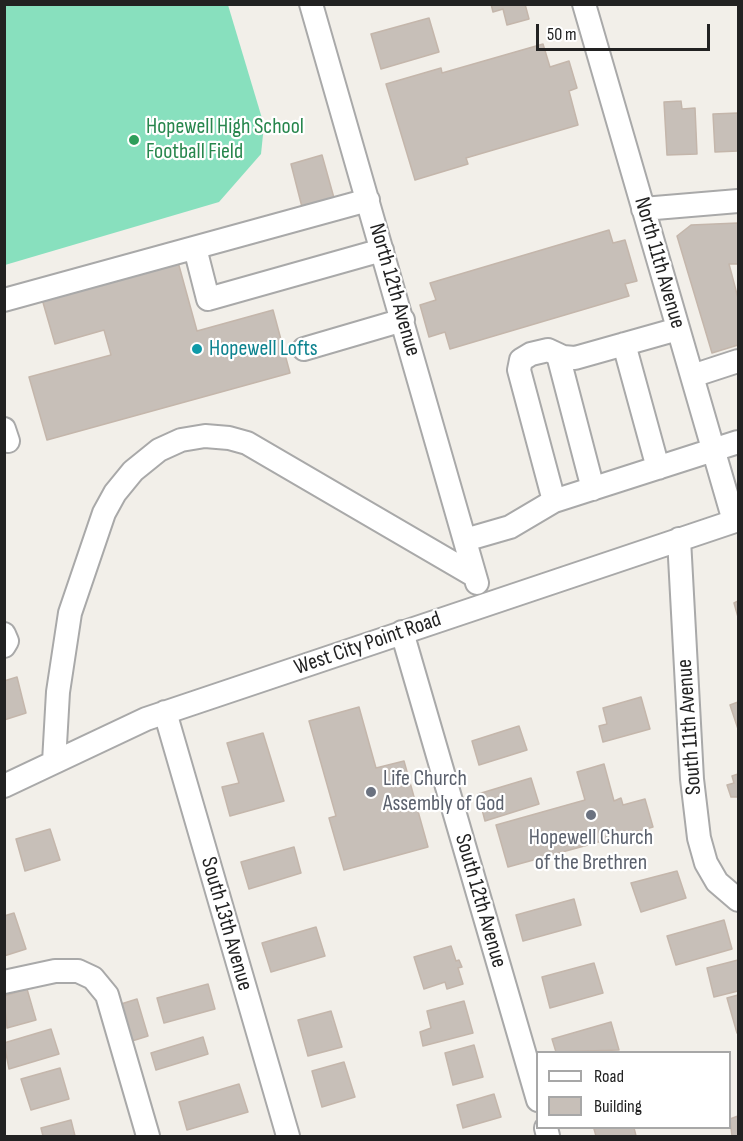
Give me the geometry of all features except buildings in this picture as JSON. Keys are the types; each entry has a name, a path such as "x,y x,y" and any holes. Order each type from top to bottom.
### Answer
{"street":[{"name":"North 12th Avenue","path":"311,4 483,605"},
{"name":"North 11th Avenue","path":"584,4 713,450 736,520"},
{"path":"4,300 368,200"},
{"path":"643,209 738,201"},
{"path":"195,248 208,299 382,250"},
{"path":"304,349 403,320"},
{"path":"554,501 519,370 521,360 531,354 548,350 558,355 575,358 678,328"},
{"path":"624,344 657,468"},
{"path":"558,355 593,489"},
{"path":"692,376 738,361"},
{"path":"54,762 58,692 70,613 104,513 115,493 133,471 159,450 181,440 205,436 228,438 247,443 475,576"},
{"path":"465,540 510,527 554,501 738,442"},
{"name":"West City Point Road","path":"4,786 165,712 736,520"},
{"name":"South 11th Avenue","path":"679,539 692,779 699,838 706,863 717,882 738,900"},
{"name":"South 12th Avenue","path":"402,632 536,1097"},
{"path":"4,634 7,641 4,646"},
{"name":"South 13th Avenue","path":"165,712 288,1137"},
{"path":"4,982 55,971 78,971 93,978 107,995 148,1137"}],"green space":[{"name":"Hopewell High School Football Field","path":"5,4 228,5 264,125 261,154 219,202 5,265"}],"place":[{"name":"Hopewell High School Football Field","path":"134,140"},
{"name":"Hopewell Lofts","path":"197,349"},
{"name":"Life Church Assembly of God","path":"371,792"},
{"name":"Hopewell Church of the Brethren","path":"591,815"}]}
